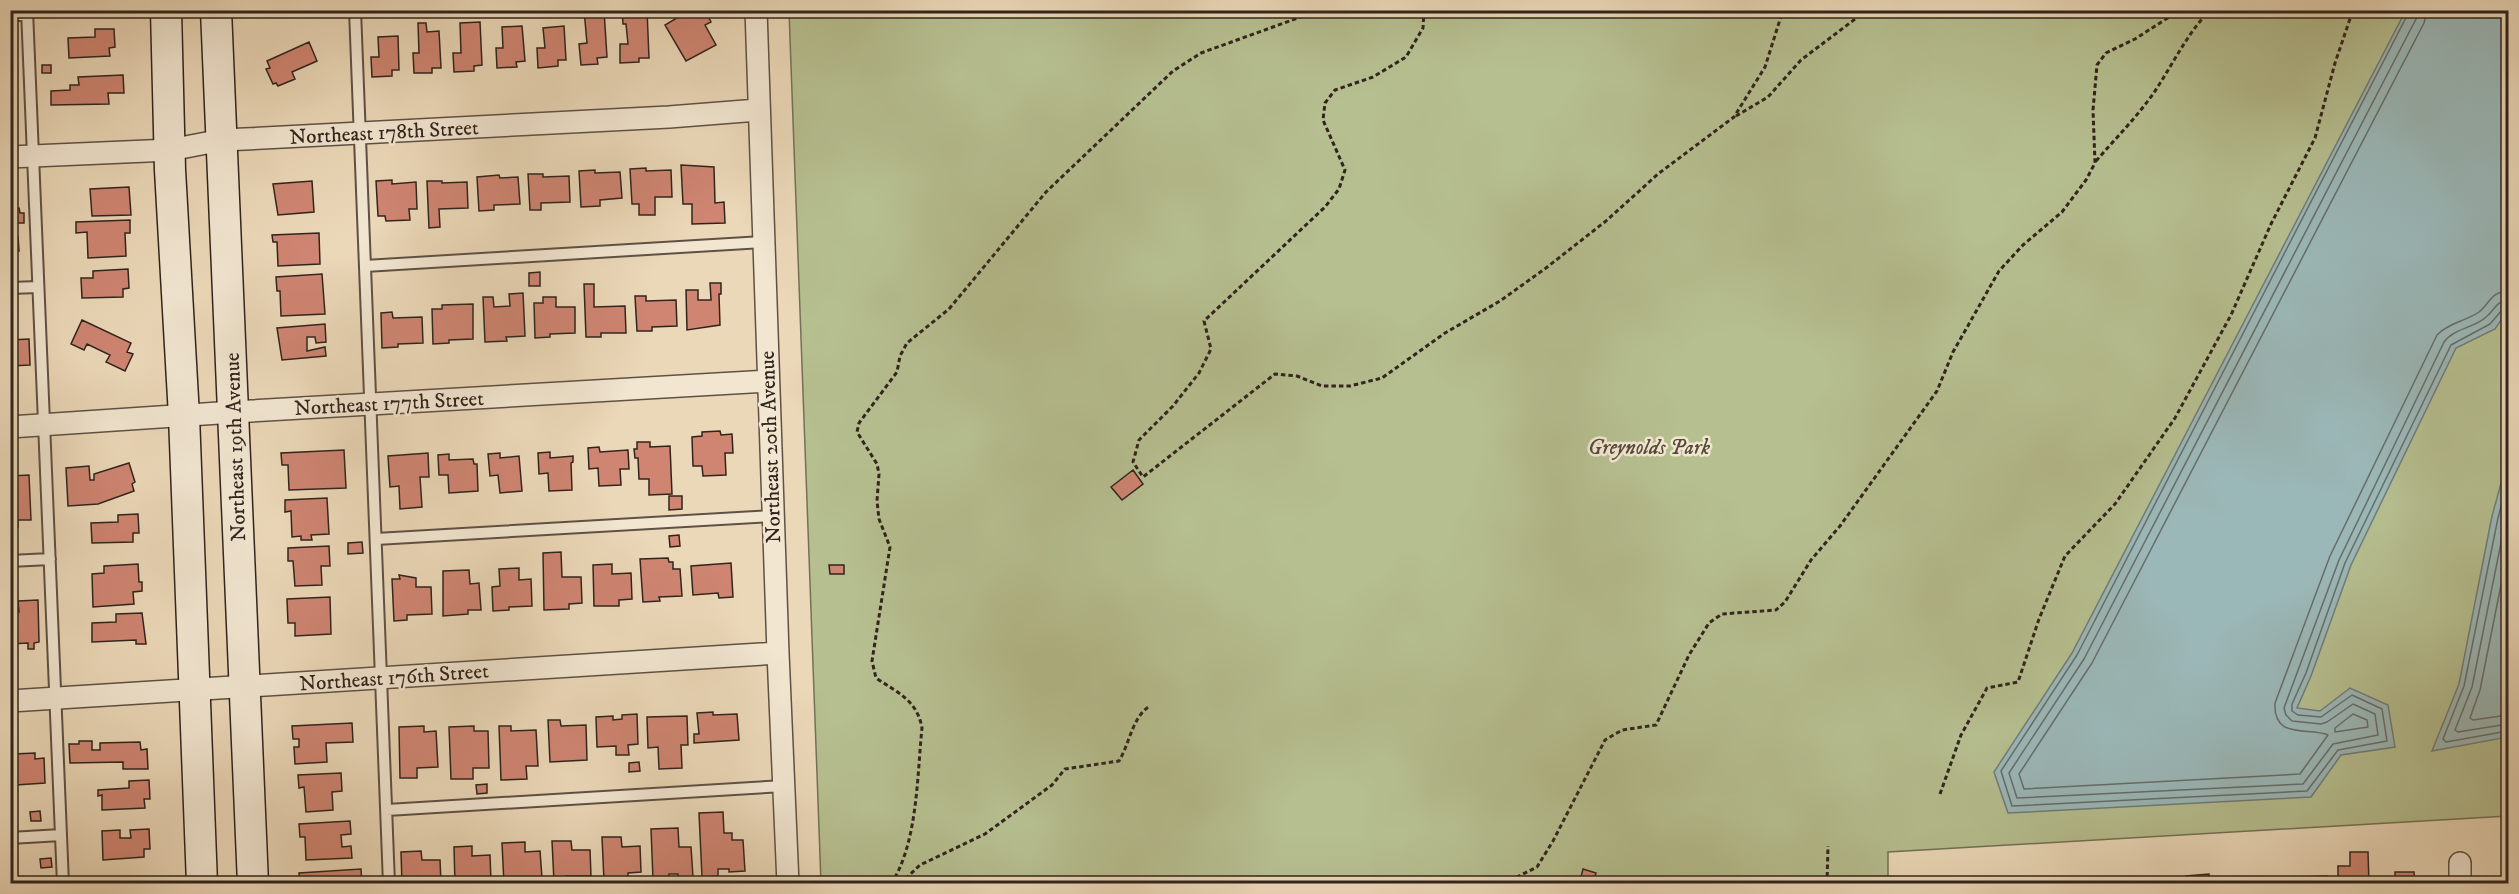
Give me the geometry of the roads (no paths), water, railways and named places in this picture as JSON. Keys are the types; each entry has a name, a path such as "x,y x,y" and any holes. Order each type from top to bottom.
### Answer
{"street":[{"path":"166,10 202,884"},
{"name":"Northeast 19th Avenue","path":"216,10 253,884"},
{"name":"Northeast 20th Avenue","path":"756,10 788,884"},
{"name":"Northeast 178th Street","path":"10,157 170,150 222,140 669,117 758,110"},
{"name":"Northeast 177th Street","path":"10,427 768,381"},
{"name":"Northeast 176th Street","path":"10,701 778,652"}],"lane":[{"path":"356,10 389,884"},
{"path":"10,15 27,13 63,884"},
{"path":"365,266 763,243"},
{"path":"10,288 38,287"},
{"path":"376,539 773,516"},
{"path":"10,561 50,559"},
{"path":"387,810 784,786"},
{"path":"10,838 62,835"}],"water":[{"path":"2406,10 2508,11 2508,310 2495,329 2456,348 2351,565 2297,708 2320,711 2350,688 2388,705 2395,747 2341,755 2311,797 2008,813 1994,772 2072,653"},
{"path":"2508,458 2508,737 2432,751 2459,684 2492,516"}],"park label":[{"name":"Greynolds Park","path":"1649,447"}]}
